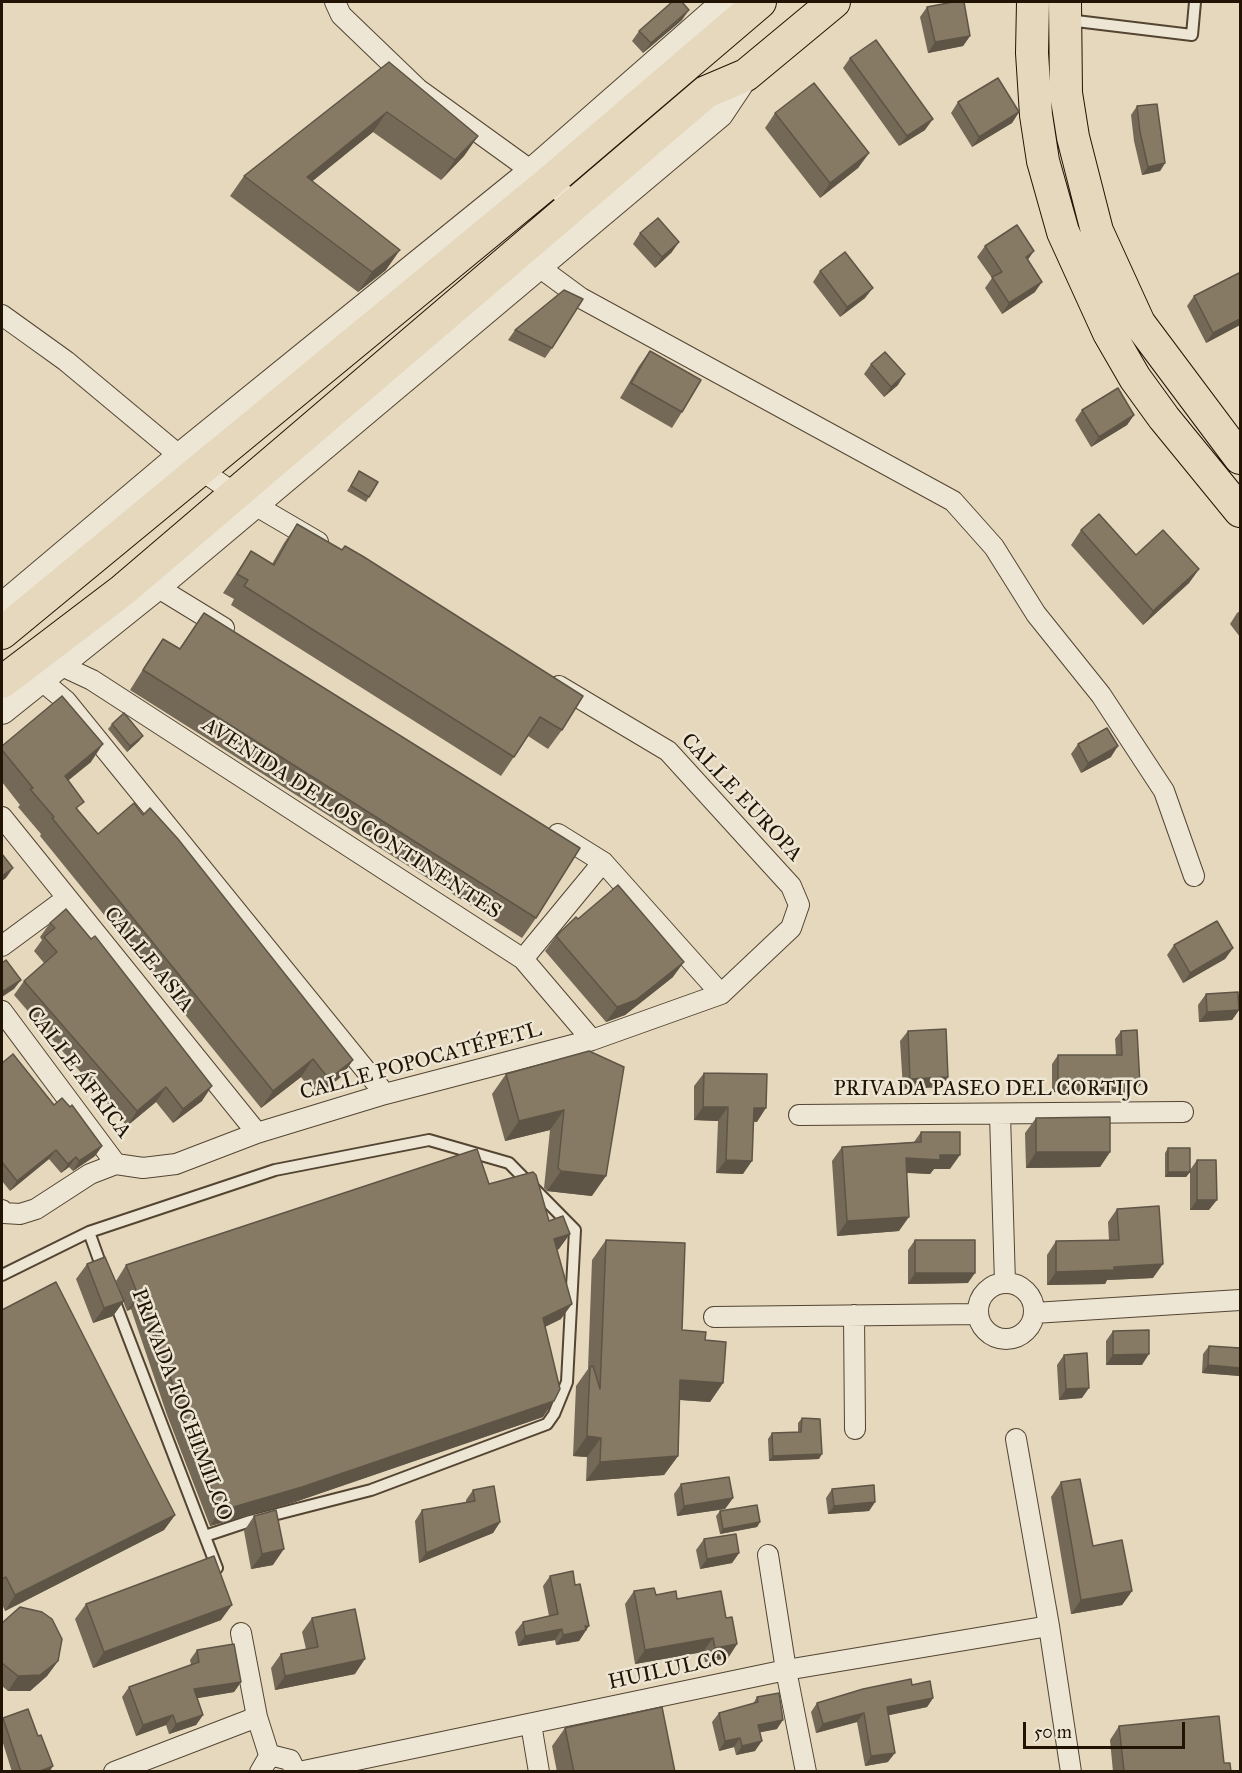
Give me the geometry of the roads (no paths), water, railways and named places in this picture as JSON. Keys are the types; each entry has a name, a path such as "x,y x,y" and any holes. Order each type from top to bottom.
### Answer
{"main road":[{"path":"2,633 191,464 540,177 760,2"},
{"path":"2,682 245,499 576,203 706,92 746,75 834,2"},
{"path":"1013,2 1026,24 1032,53"},
{"path":"1033,2 1032,53 1036,115 1043,161 1063,232 1083,278 1135,378 1164,418 1240,511"},
{"path":"1065,10 1066,93 1075,148 1097,231 1139,323 1240,458"}],"street":[{"path":"335,2 341,15 418,89 576,203"},
{"path":"540,177 725,2"},
{"path":"2,711 157,587 245,499 539,267 720,114 746,75"},
{"path":"539,267 581,298 952,501 994,547 1036,614 1101,695 1164,790 1194,876"},
{"path":"2,315 66,362 191,464 335,552"},
{"path":"2,606 191,464"},
{"path":"157,587 238,637"},
{"path":"52,673 66,701 385,1094"},
{"name":"AVENIDA DE LOS CONTINENTES","path":"52,673 92,680 523,959 592,1040"},
{"name":"CALLE EUROPA","path":"547,679 668,751 791,886"},
{"name":"CALLE ASIA","path":"2,817 257,1133"},
{"path":"542,825 603,862 721,994"},
{"path":"523,959 603,862"},
{"name":"CALLE POPOCATÉPETL","path":"3,1211 20,1214 36,1209 90,1174 116,1164 143,1168 176,1164 257,1133 385,1094 592,1040 721,994 791,928 799,905 791,886"},
{"path":"2,946 67,897"},
{"name":"CALLE ÁFRICA","path":"2,1011 116,1164"},
{"name":"PRIVADA PASEO DEL CORTIJO","path":"799,1115 1184,1112"},
{"path":"1000,1115 1005,1283"},
{"path":"1005,1283 1017,1285 1026,1292 1032,1302 1034,1313 1023,1333 1012,1338 1000,1338 990,1334 981,1325 978,1314 979,1303 985,1293 994,1286 1005,1283"},
{"path":"1034,1313 1240,1300"},
{"path":"714,1317 978,1314"},
{"path":"854,1315 855,1429"},
{"path":"1016,1439 1049,1626 1071,1772"},
{"path":"768,1555 786,1671 806,1772"},
{"name":"HUILULCO","path":"298,1772 786,1671 1049,1626"},
{"path":"241,1633 265,1765 283,1756 290,1760 298,1772"},
{"path":"114,1772 257,1717"},
{"path":"531,1724 539,1772"}],"lane":[{"path":"1065,10 1192,35 1195,2"},
{"path":"2,1275 88,1232 275,1170 429,1140 509,1163 574,1230 567,1382 554,1414 547,1424 370,1490 250,1521 205,1536"},
{"name":"PRIVADA TOCHIMILCO","path":"88,1232 220,1576"}]}
